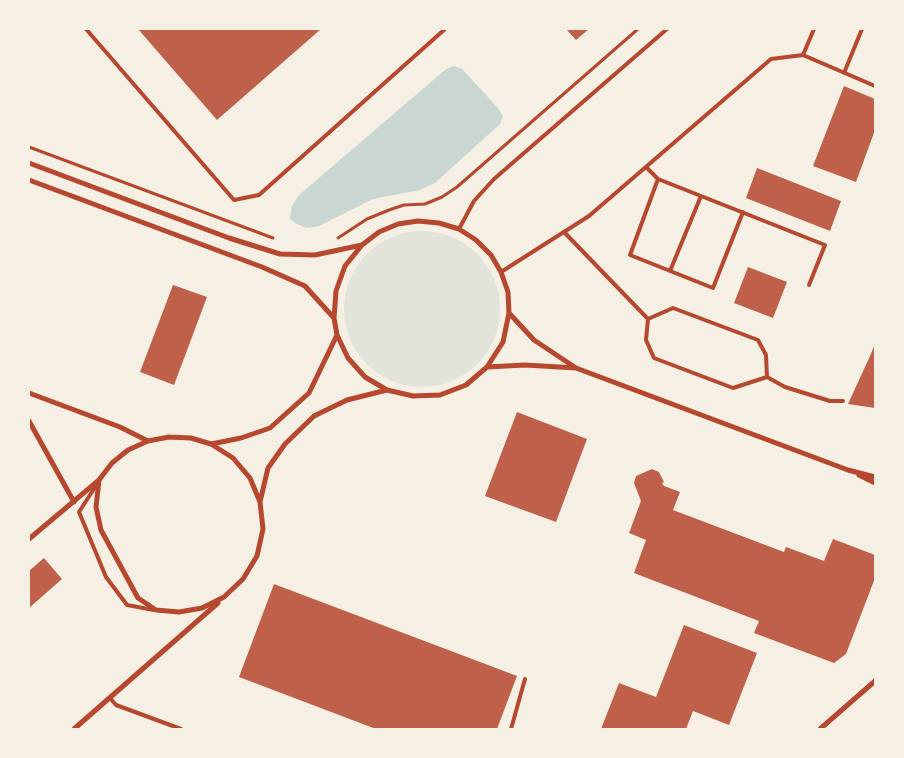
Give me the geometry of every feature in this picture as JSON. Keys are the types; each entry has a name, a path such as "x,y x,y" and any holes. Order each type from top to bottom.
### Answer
{"street":[{"path":"29,163 229,238 280,254 315,255 362,245"},
{"path":"29,180 305,286 334,318"},
{"path":"418,221 439,223 459,229 476,240 491,255 501,272 508,292 509,313 503,342 487,367 466,385 440,395 413,396 387,390 365,376 348,358 337,335 334,318 336,291 345,266 362,245 379,232 398,224 418,221"},
{"path":"509,313 534,340 576,368 848,470 875,483"},
{"path":"211,444 241,438 270,428 308,393 337,335"},
{"path":"487,367 525,365 576,368"},
{"path":"260,502 268,468 285,444 314,416 347,400 387,390"},
{"path":"29,393 120,427 148,441"},
{"path":"29,421 74,502"},
{"path":"29,540 99,480 112,463 123,454 148,441 169,436 191,438 211,444 233,458 250,478 260,502 263,529 257,556 244,579 74,729"},
{"path":"848,470 875,477"},
{"path":"99,480 96,506 101,530 138,598 156,610 179,612 202,608 224,598"},
{"path":"820,729 875,681"}],"lane":[{"path":"86,29 234,200 259,194 445,29"},
{"path":"459,229 474,201 494,179 667,29"},
{"path":"803,55 814,29"},
{"path":"844,73 862,29"},
{"path":"501,272 589,216 771,59 803,55 875,86"},
{"path":"646,167 658,179 825,245 809,285"},
{"path":"658,179 630,255 713,288 743,212"},
{"path":"670,271 700,196"},
{"path":"564,232 648,319 646,340 654,358 733,388 767,377 785,387 812,396 830,401 843,401"},
{"path":"648,319 673,308 758,340 766,356 767,377"},
{"path":"99,480 79,512 106,576 127,605 156,610"},
{"path":"511,729 525,679"},
{"path":"110,698 116,705 181,729"}],"path":[{"path":"331,241 367,220 389,210 404,205 425,204 442,197 458,186 638,29"},
{"path":"29,147 278,241"}],"shaded area":[{"path":"454,66 462,69 497,107 503,116 500,124 435,183 420,190 373,199 319,226 307,228 290,219 292,206 299,195 445,70"},
{"path":"422,231 452,237 465,244 477,254 487,266 494,279 500,309 494,339 487,352 477,364 465,374 452,381 422,387 392,381 379,374 367,364 357,352 350,339 344,309 350,279 357,266 367,254 379,244 392,237"}],"building":[{"path":"138,29 321,29 217,120"},
{"path":"566,29 589,29 576,40"},
{"path":"844,86 875,99 875,130 856,182 813,166"},
{"path":"757,168 841,201 830,231 746,198"},
{"path":"748,267 787,282 773,318 734,303"},
{"path":"173,285 207,297 174,385 140,372"},
{"path":"875,344 875,408 848,404 870,356"},
{"path":"517,412 587,439 556,522 485,496"},
{"path":"652,469 659,472 664,486 680,492 673,510 784,552 786,547 824,561 833,539 875,555 875,578 846,654 834,663 754,633 759,621 634,573 646,540 629,533 641,501 634,483 636,476"},
{"path":"44,558 62,579 29,608 29,571"},
{"path":"274,584 517,676 497,729 376,729 239,677"},
{"path":"684,625 757,653 729,725 693,711 686,729 601,729 619,683 656,697"}]}
